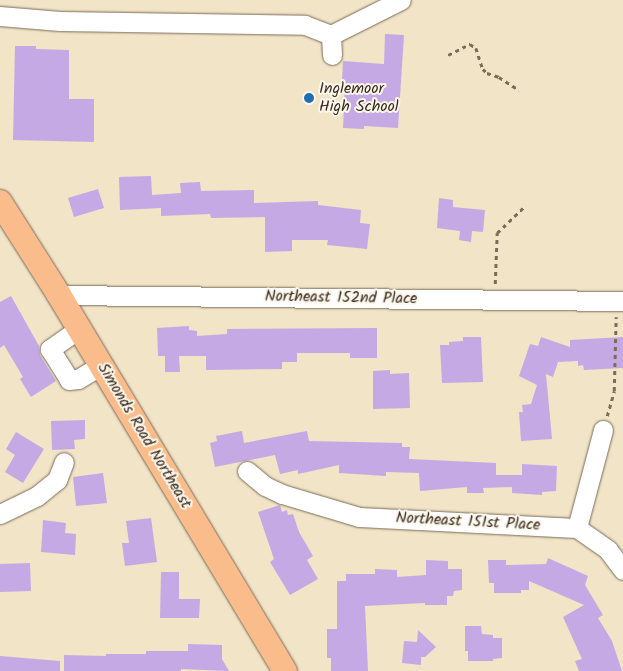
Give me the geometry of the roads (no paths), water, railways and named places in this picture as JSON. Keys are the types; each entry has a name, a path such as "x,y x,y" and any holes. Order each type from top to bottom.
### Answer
{"main road":[{"name":"Simonds Road Northeast","path":"0,202 80,328 285,671"}],"street":[{"path":"331,35 383,4 401,0"},
{"path":"0,16 60,21 305,25 331,35"},
{"path":"331,35 332,55"},
{"name":"Northeast 152nd Place","path":"59,295 620,301"},
{"path":"80,328 50,349 69,380 78,379 101,365"},
{"path":"603,430 577,528 608,550 623,570"},
{"path":"0,514 37,496 57,480 64,462"},
{"name":"Northeast 151st Place","path":"247,471 265,486 282,494 359,517 577,528"}],"place":[{"name":"Inglemoor High School","path":"309,98"}]}
